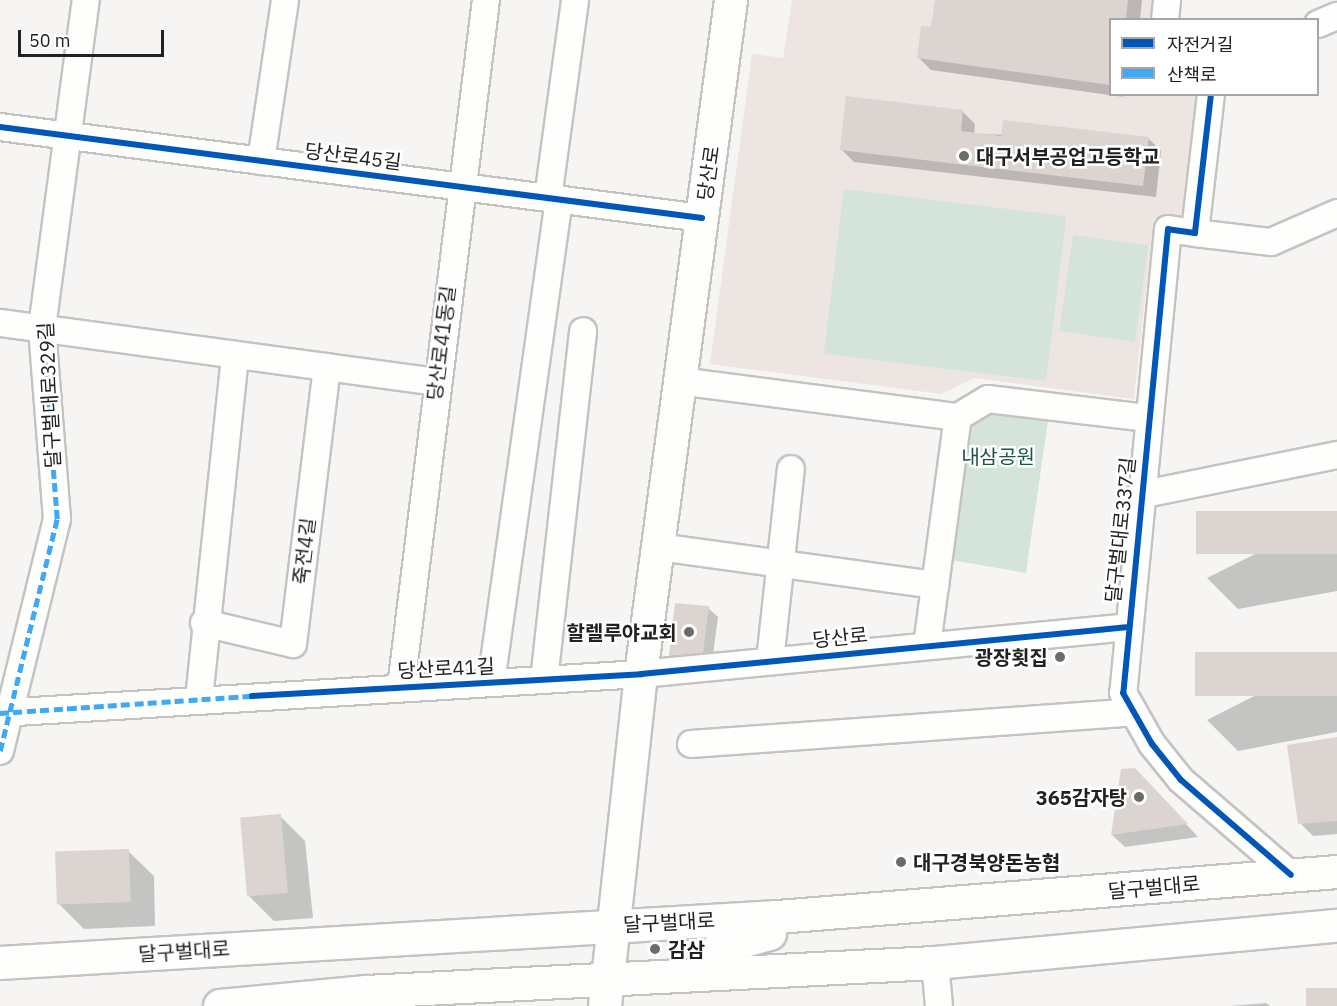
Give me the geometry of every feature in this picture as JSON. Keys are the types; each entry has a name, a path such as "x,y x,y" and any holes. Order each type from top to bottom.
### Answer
{"main road":[{"name":"당산로","path":"605,992 641,674 731,0"},
{"name":"달구벌대로","path":"0,963 611,925 778,917 1337,872"},
{"path":"716,973 719,948 728,941 762,939 778,917"},
{"path":"220,1006 605,992 716,973 935,963 1337,926"}],"street":[{"name":"달구벌대로329길","path":"0,751 5,713 57,519 42,328 86,0"},
{"path":"261,161 285,0"},
{"name":"당산로41동길","path":"400,687 436,382 486,0"},
{"path":"553,198 574,0"},
{"path":"1165,18 1167,0"},
{"path":"1319,23 1337,16"},
{"path":"1211,96 1195,233 1271,242 1337,213"},
{"name":"당산로45길","path":"0,127 702,218"},
{"name":"당산로41길","path":"491,683 553,198"},
{"name":"달구벌대로337길","path":"1195,233 1168,229 1126,627 1123,693 1181,780 1291,875"},
{"path":"0,323 436,382"},
{"path":"544,680 583,331"},
{"path":"199,699 204,623 236,355"},
{"name":"죽전4길","path":"204,623 293,644 327,368"},
{"path":"680,381 958,417 988,399 1148,418"},
{"path":"927,645 958,417"},
{"name":"달구벌대로337길","path":"1140,495 1337,455"},
{"path":"770,661 791,468"},
{"path":"658,547 935,585"},
{"name":"당산로","path":"641,674 1126,627"},
{"name":"당산로41길","path":"5,713 199,699 641,674"},
{"path":"691,744 1134,712"},
{"path":"935,963 939,1006"}],"shaded area":[{"name":"대구서부공업고등학교","path":"792,0 1155,0 1153,18 1109,18 1109,96 1197,96 1182,219 1154,218 1134,399 974,378 942,394 710,364 752,54 783,58"}],"green space":[{"path":"844,189 1066,216 1046,381 824,354"},
{"path":"1073,235 1148,246 1135,342 1060,331"},
{"name":"내삼공원","path":"988,399 1050,407 1026,573 939,558 958,417"}],"building":[{"path":"935,0 1128,0 1126,18 1109,18 1109,85 917,58 921,26 931,27"},
{"path":"846,96 963,110 961,131 1001,136 1003,120 1149,137 1143,186 840,150"},
{"path":"1196,511 1337,511 1337,554 1196,554"},
{"name":"할렐루야교회","path":"675,603 709,606 703,653 669,656"},
{"path":"1195,652 1337,652 1337,696 1195,696"},
{"path":"1337,737 1337,821 1298,824 1287,745"},
{"name":"365감자탕","path":"1135,768 1188,824 1111,835 1121,769"},
{"path":"281,814 288,893 247,896 240,818"},
{"path":"129,849 131,902 57,905 55,852"},
{"path":"1306,988 1337,988 1337,1006 1306,1006"}],"marked path":[{"path":"0,751 57,519 42,328"},
{"path":"0,713 252,696"}],"cycle path":[{"path":"1211,96 1195,233 1168,229 1123,693 1152,744 1181,780 1291,875"},
{"path":"0,127 702,218"},
{"path":"252,696 641,674 1126,627"}],"place":[{"name":"대구서부공업고등학교","path":"964,156"},
{"name":"할렐루야교회","path":"689,632"},
{"name":"광장횟집","path":"1060,657"},
{"name":"365감자탕","path":"1139,797"},
{"name":"대구경북양돈농협","path":"901,862"},
{"name":"감삼","path":"655,949"}]}
